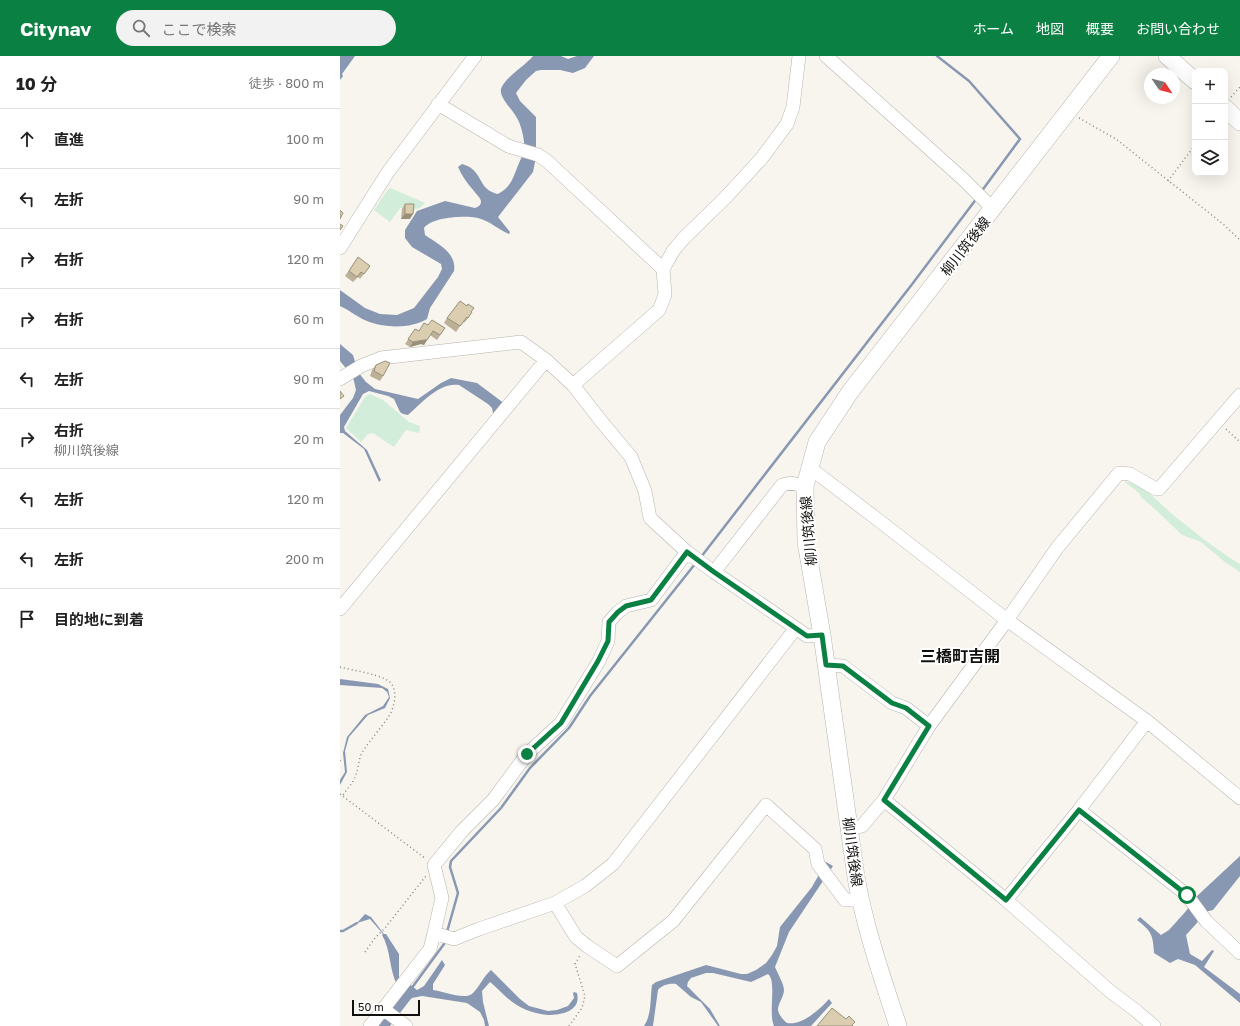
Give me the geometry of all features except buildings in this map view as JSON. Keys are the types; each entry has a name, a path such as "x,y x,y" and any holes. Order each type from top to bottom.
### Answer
{"main road":[{"name":"柳川筑後線","path":"898,1026 872,948 856,878 822,635 806,542 804,486 818,442 850,392 1112,56"},
{"path":"1167,56 1192,78"},
{"path":"1228,104 1240,122"}],"street":[{"path":"340,248 388,172 438,104 476,56"},
{"path":"574,385 659,310 665,295 663,269 673,251 761,159 787,124 793,107 799,56"},
{"path":"826,56 963,179 994,209"},
{"path":"438,104 508,146 538,155 547,160 663,269"},
{"path":"343,377 361,366 381,358 521,342 546,360 574,385 631,457 645,491 650,518 687,552 807,636 822,635"},
{"path":"340,609 546,360"},
{"path":"849,829 862,826 884,800 929,726 1007,620 1057,548 1120,473 1130,474 1156,489 1159,489 1240,395"},
{"path":"810,468 1007,620 1147,721 1240,798"},
{"path":"714,572 782,485 791,483 804,486"},
{"path":"370,1026 430,949 442,898 434,867 462,831 493,800 527,754 561,723 598,661 608,641 609,622 626,606 651,600 687,552"},
{"path":"434,933 454,939 555,903 585,886 613,864 796,628"},
{"path":"826,665 843,666 892,703 906,708 929,726"},
{"path":"1006,900 1079,810 1147,721"},
{"path":"884,800 1006,900 1111,992 1154,1026"},
{"path":"555,903 576,937 618,966 673,922 766,806 815,849 818,864 845,900 860,900"},
{"path":"1079,810 1187,895 1206,921 1240,953"},
{"path":"383,1009 406,1026"}],"path":[{"path":"1228,104 1240,87"},
{"path":"1069,112 1116,139 1223,224 1240,240"},
{"path":"1168,181 1192,149"},
{"path":"1217,421 1240,442"},
{"path":"340,668 377,676 389,681 394,687 395,693 393,707 389,716 363,751 355,777 343,794"},
{"path":"340,794 343,794 434,867 424,877 386,928 375,938 365,952"},
{"path":"569,1026 582,1008 585,996 575,964 587,946"}],"green space":[{"path":"390,188 425,203 420,208 415,209 410,218 411,208 400,208 390,222 374,210"},
{"path":"370,394 383,400 409,422 420,426 419,433 406,430 394,447 373,433 368,434 361,442 346,428 365,397"},
{"path":"1125,481 1133,483 1147,491 1171,513 1200,536 1240,564 1240,572 1226,563 1201,542 1182,535"}],"water":[{"path":"340,56 355,56 342,74 343,76 340,80"},
{"path":"533,56 561,56 568,59 577,56 594,56 585,68 573,73 560,70 536,71 526,80 516,93 520,101 536,117 536,157 533,172 498,217 510,232 509,234 486,221 472,217 441,219 428,224 424,228 425,235 450,254 453,259 454,271 430,308 427,319 421,322 405,326 381,325 364,320 340,306 340,290 365,308 380,314 397,315 414,308 438,277 442,269 441,264 412,247 405,238 405,230 417,211 445,201 475,208 480,205 480,199 458,167 462,164 475,172 488,190 492,192 498,194 510,183 514,177 524,150 524,141 518,121 504,100 501,89 510,76"},
{"path":"340,344 353,355 358,372 366,382 375,389 418,399 451,378 477,383 505,404 494,418 492,408 488,404 459,385 452,385 431,394 408,415 400,412 394,399 388,396 369,391 363,394 344,427 345,431 367,450 381,480 379,482 364,449 343,433 340,433 340,415 353,398 356,390 353,377 340,361"},
{"path":"340,679 378,684 388,689 390,698 385,708 368,715 349,737 345,751 347,772 340,785 340,780 345,772 343,753 347,737 365,715 383,706 389,697 387,692 382,688 340,685"},
{"path":"1240,856 1240,876 1213,910 1205,912 1200,916 1197,923 1186,935 1190,954 1202,961 1212,950 1214,951 1204,967 1240,994 1240,1003 1195,965 1178,959 1170,963 1154,953 1152,937 1148,930 1137,920 1140,917 1161,935 1169,930 1197,896"},
{"path":"826,862 833,866 789,932 775,967 784,987 778,1010 781,1017 787,1023 799,1022 805,1019 816,1012 829,999 832,1003 811,1026 774,1026 772,1020 772,983 768,974 751,982 713,973 706,973 691,978 687,986 710,1009 720,1026 718,1026 701,1002 691,997 676,984 668,984 658,990 653,1026 644,1026 650,1011 652,985 656,982 706,965 741,974 747,974 766,963 777,946 780,927 812,887"},
{"path":"365,914 371,917 384,934 386,934 399,954 399,977 401,983 408,983 417,990 424,986 442,960 445,965 433,984 433,990 459,996 469,995 473,993 491,970 529,1006 548,1011 557,1010 568,1006 574,998 574,992 577,993 578,999 576,1004 567,1012 561,1014 548,1015 535,1013 514,1003 490,982 482,991 489,1026 485,1026 480,1012 467,1003 422,996 412,998 390,1026 376,1026 397,985 394,979 387,947 382,935 383,934 370,919 357,923"}],"waterway":[{"path":"937,56 969,81 1020,139 981,192"},
{"path":"701,557 977,198"},
{"path":"447,932 458,893 450,867 451,861 501,808 530,768 569,728 590,696 695,564"},
{"path":"340,931 343,931 357,923"},
{"path":"411,989 445,941"}],"district":[{"name":"三橋町吉開","path":"960,656"}],"route":[{"path":"527,754 561,723 598,661 608,641 609,622 626,606 651,600 687,552 807,636 822,635 826,665 843,666 892,703 906,708 929,726 884,800 1006,900 1079,810 1187,895"}]}
